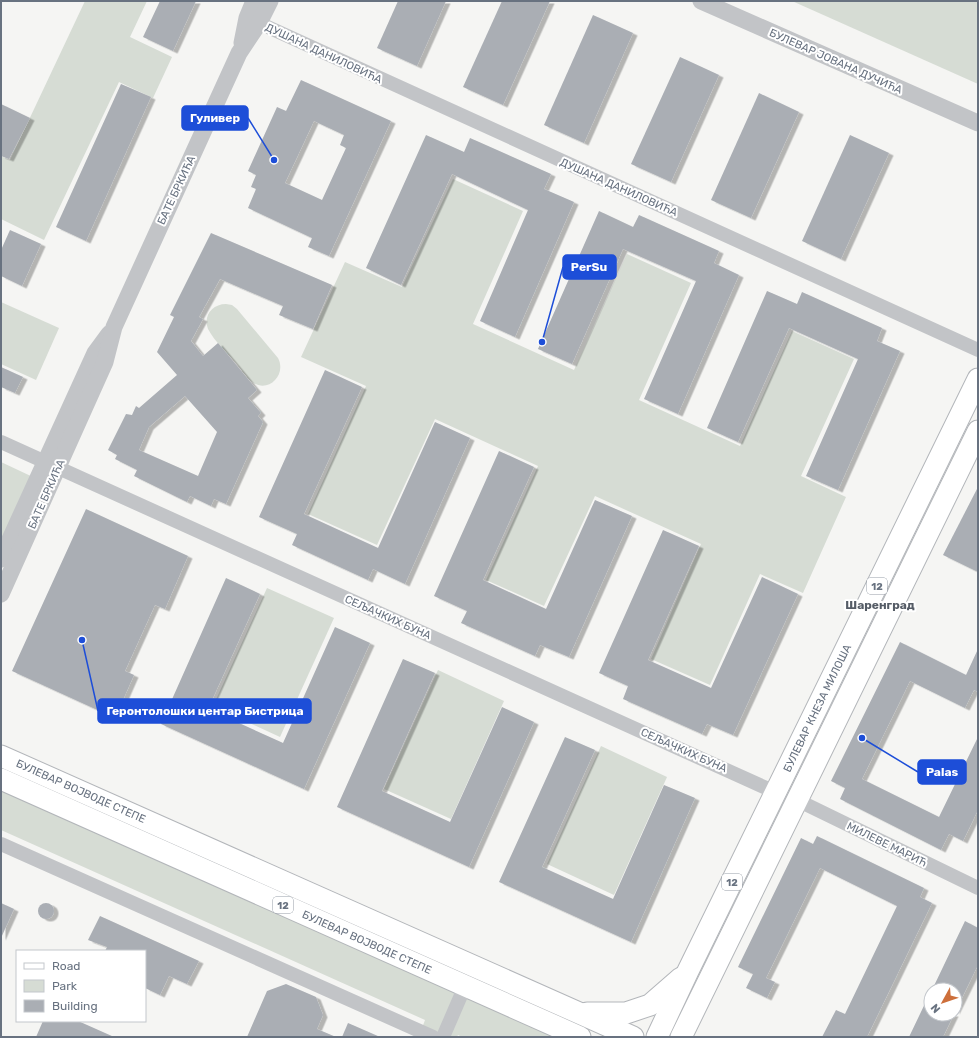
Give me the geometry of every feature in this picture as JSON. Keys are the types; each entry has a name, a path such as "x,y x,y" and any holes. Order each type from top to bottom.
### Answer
{"main road":[{"name":"БУЛЕВАР КНЕЗА МИЛОША","path":"657,1037 978,379"},
{"name":"БУЛЕВАР КНЕЗА МИЛОША","path":"681,1037 978,430"},
{"name":"БУЛЕВАР ВОЈВОДЕ СТЕПЕ","path":"4,755 633,1037"},
{"name":"БУЛЕВАР ВОЈВОДЕ СТЕПЕ","path":"1,779 580,1037"},
{"name":"12","path":"578,1012 626,1013 650,1006 688,971"}],"street":[{"name":"БАТЕ БРКИЋА","path":"239,53 247,18 254,1"},
{"name":"БАТЕ БРКИЋА","path":"1,559 105,362 114,327 239,53 259,23 270,1"},
{"name":"БУЛЕВАР ЈОВАНА ДУЧИЋА","path":"701,1 976,124"},
{"name":"ДУШАНА ДАНИЛОВИЋА","path":"259,23 978,350"},
{"name":"СЕЉАЧКИХ БУНА","path":"1,442 776,792"},
{"name":"БАТЕ БРКИЋА","path":"1,594 51,465"},
{"name":"МИЛЕВЕ МАРИЋ","path":"797,800 978,888"},
{"path":"1,844 433,1037"},
{"path":"443,1037 464,986"}],"green space":[{"path":"85,1 147,1 130,37 172,57 153,98 119,82 44,240 1,219 1,156 10,160"},
{"path":"792,1 978,1 978,84"},
{"path":"453,179 523,211 473,324 574,370 627,254 691,283 639,400 740,446 792,331 854,359 801,476 846,497 803,593 760,574 710,685 651,659 701,544 595,496 544,606 486,580 538,466 435,419 377,545 308,514 366,386 301,357 345,262 402,287"},
{"path":"1,302 59,328 36,380 1,364"},
{"path":"226,304 232,305 237,309 278,358 280,371 278,376 270,384 264,386 252,382 218,343 208,329 207,320 210,312 217,306"},
{"path":"1,462 35,478 1,551"},
{"path":"267,588 334,618 280,737 213,706"},
{"path":"438,670 504,701 451,819 384,789"},
{"path":"601,746 667,777 614,895 547,864"},
{"path":"1,783 457,988 440,1036 422,1028 425,1020 1,830"},
{"path":"469,996 573,1037 462,1037 458,1035 457,1037 449,1037 465,999"}],"building":[{"path":"160,1 196,1 173,51 143,37"},
{"path":"398,1 446,1 417,66 377,48"},
{"path":"502,1 550,1 503,105 463,87"},
{"path":"593,15 633,33 584,143 544,125"},
{"path":"680,57 719,75 671,182 631,164"},
{"path":"301,80 391,121 329,256 308,247 312,238 248,208 256,189 251,187 256,175 248,171 277,107 286,111","holes":["314,121 344,135 340,145 346,148 322,200 285,183"]},
{"path":"121,84 151,97 86,241 56,227"},
{"path":"759,93 799,112 751,218 711,200"},
{"path":"1,104 30,118 9,159 1,156"},
{"path":"426,135 464,152 470,138 551,174 544,189 574,202 515,337 480,321 528,210 452,174 401,285 366,268"},
{"path":"850,135 889,153 841,259 802,241"},
{"path":"599,211 633,227 639,215 719,251 714,263 739,275 678,414 644,399 696,281 623,249 572,364 538,349"},
{"path":"10,230 41,244 22,286 1,276 1,250"},
{"path":"211,233 332,285 313,329 279,315 283,306 220,279 199,317 203,319 191,341 203,356 218,343 257,390 248,398 261,413 258,416 263,422 226,504 214,499 211,506 190,496 187,502 134,476 137,470 115,459 117,455 108,450 126,414 132,415 136,406 139,408 177,375 157,352 174,317 170,315","holes":["185,396 217,432 198,476 139,450 149,427"]},
{"path":"767,291 797,304 802,292 882,328 877,341 900,351 838,490 806,476 858,359 789,328 738,442 707,428"},
{"path":"1,367 23,377 15,393 1,387"},
{"path":"325,370 362,387 304,514 378,548 435,422 470,438 405,584 373,569 368,580 292,545 297,534 259,517"},
{"path":"499,451 534,467 483,580 546,609 595,500 632,516 569,657 540,645 535,656 461,623 467,611 434,596"},
{"path":"978,487 978,572 943,555"},
{"path":"86,509 188,556 165,609 155,605 125,671 134,675 115,718 12,671"},
{"path":"663,530 699,546 648,660 711,688 762,577 798,594 733,735 707,724 702,734 623,699 628,686 599,673"},
{"path":"226,578 260,594 208,709 283,743 335,627 370,643 304,789 161,724"},
{"path":"900,642 966,675 978,649 978,692 974,690 965,708 910,681 862,779 939,817 978,737 978,810 963,841 949,834 941,850 840,799 845,788 831,781"},
{"path":"403,659 435,673 382,791 450,822 502,707 534,722 469,867 337,807"},
{"path":"565,737 595,750 542,867 613,899 664,785 695,798 631,942 499,882"},
{"path":"817,836 924,888 920,897 932,903 867,1037 822,1037 836,1010 845,1014 897,906 820,868 766,978 775,982 767,998 746,988 753,974 738,967 801,838 813,844"},
{"path":"1,903 14,909 1,938"},
{"path":"46,903 52,905 54,911 52,917 46,919 40,917 38,911 40,905"},
{"path":"100,916 199,961 187,984 169,976 160,995 146,988 146,950 106,950 107,947 88,940"},
{"path":"965,921 978,928 978,965 963,996 963,982 936,982"},
{"path":"286,984 316,997 323,1015 317,1029 336,1037 247,1037 267,991"},
{"path":"923,1008 923,1022 950,1022 943,1037 909,1037"},
{"path":"43,1022 80,1022 114,1037 36,1037"},
{"path":"348,1023 380,1037 342,1037"}],"place":[{"name":"Гуливер","path":"274,160"},
{"name":"PerSu","path":"542,342"},
{"name":"Геронтолошки центар Бистрица","path":"82,640"},
{"name":"Palas","path":"862,738"}],"district":[{"name":"Шаренград","path":"880,605"}]}
